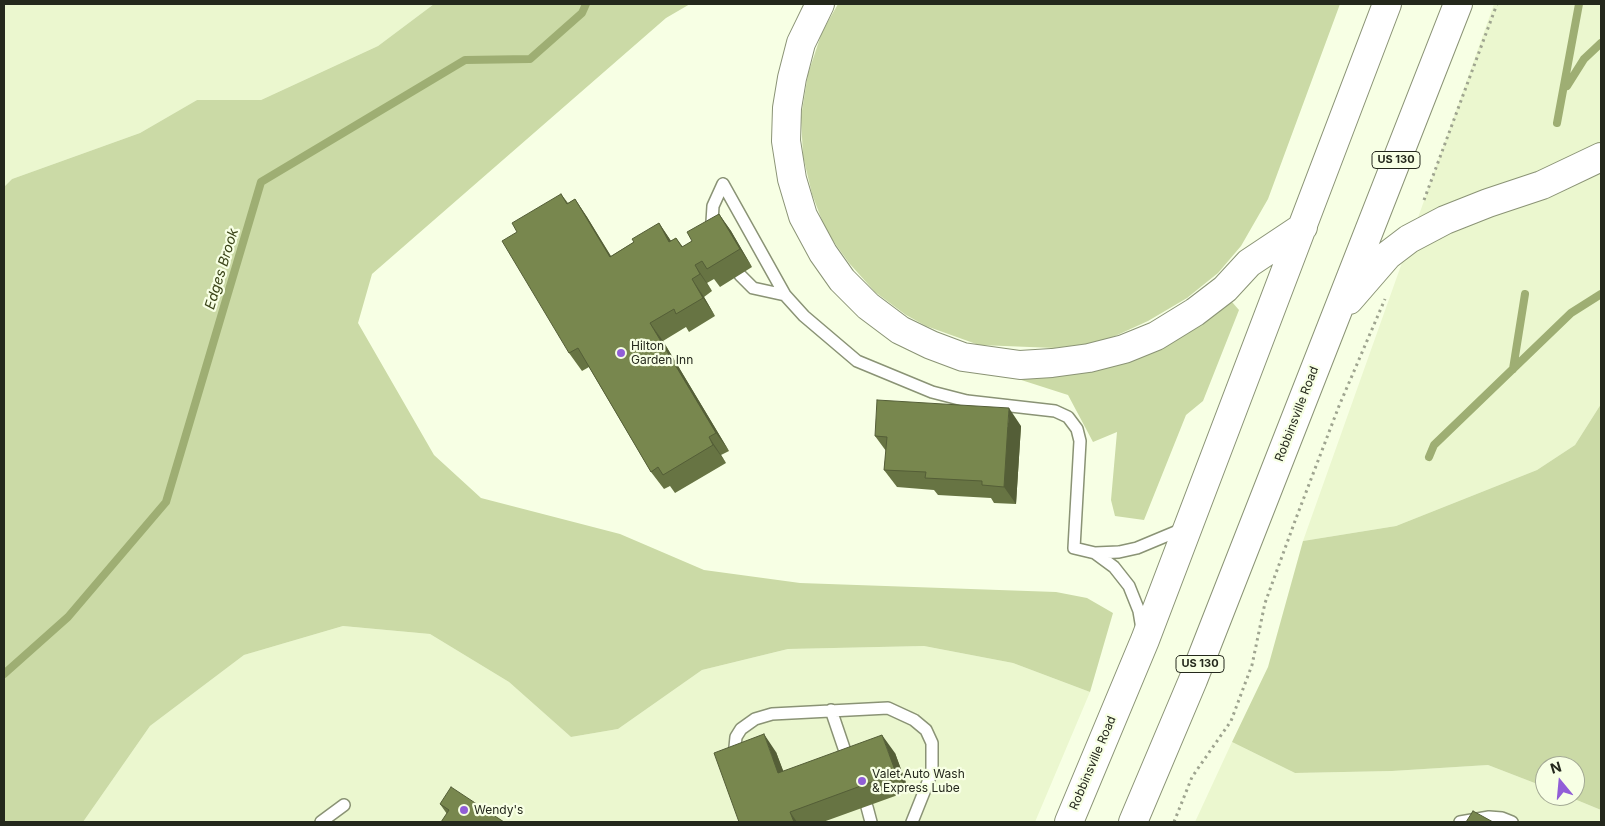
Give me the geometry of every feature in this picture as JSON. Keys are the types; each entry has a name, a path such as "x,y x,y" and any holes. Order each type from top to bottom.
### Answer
{"highway":[{"path":"820,4 801,43 787,108 786,141 792,179 803,216 837,273 868,306 900,330 930,345 963,357 1020,365 1089,358 1124,348 1156,336 1195,312 1225,289 1249,262 1303,227"},
{"name":"Robbinsville Road","path":"1069,822 1145,640 1387,4"},
{"name":"Robbinsville Road","path":"1133,822 1193,680 1458,4"},
{"path":"1335,317 1388,255 1409,238 1479,206 1542,185 1601,157"}],"lane":[{"path":"718,239 712,222 712,214 713,206 722,184 785,295 804,316 857,362 932,392 967,401 1056,411 1068,418 1077,428 1080,441 1074,548 1095,553 1119,552 1137,548 1188,526"},
{"path":"740,275 753,288 785,295"},
{"path":"1095,553 1114,566 1128,586 1139,611 1145,640"},
{"path":"741,765 735,747 736,737 741,729 755,720 772,714 888,708 914,720 926,730 932,744 932,772 912,822"},
{"path":"831,710 852,769"},
{"path":"321,822 344,805"},
{"path":"867,807 871,822"},
{"path":"1460,822 1489,816 1512,822"}],"path":[{"path":"1421,204 1426,198 1452,120 1497,4"},
{"path":"1174,822 1192,777 1231,721 1252,665 1265,603 1339,406 1385,304 1386,290"}],"shaded area":[{"path":"4,4 434,4 378,46 261,100 197,100 140,133 12,179 4,187"},
{"path":"434,4 690,4 666,18 372,274 358,323 434,455 481,498 620,534 704,570 800,583 1056,592 1087,598 1113,613 1090,692 1013,663 924,646 788,649 702,670 618,729 571,737 509,682 430,634 343,626 244,655 150,726 83,822 4,822 4,187 12,179 140,133 197,100 261,100 378,46"},
{"path":"838,4 1340,4 1268,199 1241,246 1218,273 1187,298 1148,321 1102,342 1055,348 979,345 926,326 906,315 875,292 849,263 826,231 812,194 803,156 801,117 808,74 822,32"},
{"path":"1494,4 1601,4 1601,404 1575,445 1537,470 1396,526 1303,541"},
{"path":"1232,302 1239,310 1203,401 1186,415 1144,520 1115,516 1111,500 1117,432 1093,442 1068,395 1015,378 1096,370 1192,329"},
{"path":"1601,404 1601,810 1585,803 1585,756 1535,756 1535,783 1488,765 1392,771 1295,773 1232,742 1268,667 1303,541 1396,526 1537,470 1575,445"},
{"path":"343,626 430,634 509,682 571,737 618,729 702,670 788,649 924,646 1013,663 1090,692 1035,822 83,822 150,726 244,655"},
{"path":"1232,742 1295,773 1392,771 1488,765 1535,783 1535,806 1585,806 1585,803 1601,810 1601,822 1195,822"}],"building":[{"name":"Hilton Garden Inn","path":"561,194 567,204 575,199 610,257 634,242 632,239 659,223 669,242 676,238 682,247 692,241 687,232 719,214 740,249 707,269 702,261 695,265 700,274 692,279 703,298 676,314 674,309 650,323 716,433 709,437 713,445 663,475 658,467 651,472 578,348 569,353 502,241 517,232 512,223"},
{"path":"877,400 1009,408 1004,487 982,485 982,481 925,478 926,472 884,470 887,437 875,436"},
{"path":"764,734 778,773 882,735 896,773 790,812 794,822 739,822 714,753"},
{"path":"451,787 504,822 441,822 449,810 440,804"},
{"path":"1473,811 1493,822 1466,822"}],"waterway":[{"name":"Edges Brook","path":"4,674 68,617 166,502 261,182 465,60 530,59 582,13 586,4"},
{"path":"1557,123 1579,4"},
{"path":"1567,86 1584,59 1601,43"},
{"path":"1513,369 1525,294"},
{"path":"1429,457 1434,445 1571,313 1601,294"}],"place":[{"name":"Hilton Garden Inn","path":"621,353"},
{"name":"Valet Auto Wash & Express Lube","path":"862,781"},
{"name":"Wendy's","path":"464,810"}]}
